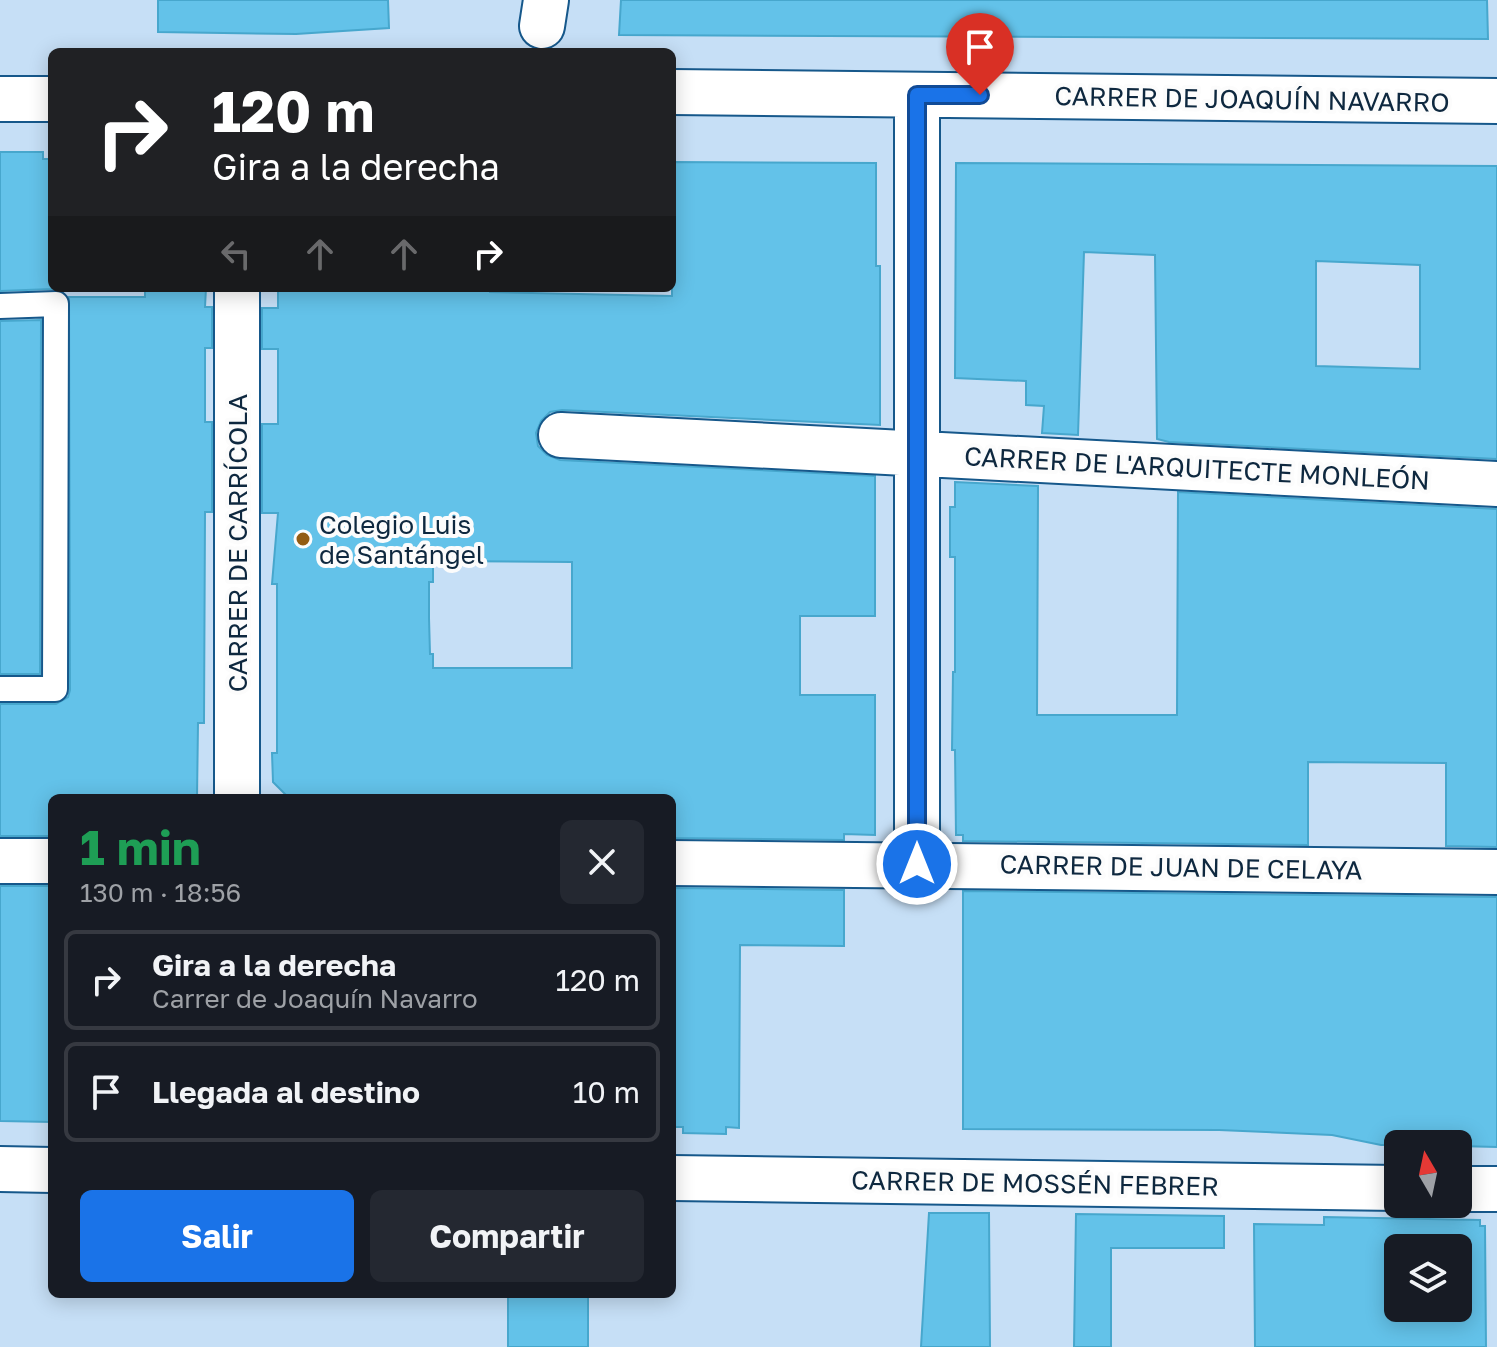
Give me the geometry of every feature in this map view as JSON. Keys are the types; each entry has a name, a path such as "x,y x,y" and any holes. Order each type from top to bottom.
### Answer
{"street":[{"name":"CARRER DE JOAQUÍN NAVARRO","path":"676,92 1497,101"},
{"path":"917,95 917,864"},
{"path":"0,99 48,99"},
{"name":"CARRER DE CARRÍCOLA","path":"237,292 237,794"},
{"name":"CARRER DE L'ARQUITECTE MONLEÓN","path":"561,435 1497,484"},
{"path":"0,861 48,861"},
{"name":"CARRER DE JUAN DE CELAYA","path":"676,863 1497,872"},
{"path":"0,1169 48,1170"},
{"name":"CARRER DE MOSSÉN FEBRER","path":"676,1178 1384,1188"},
{"path":"1472,1189 1497,1189"}],"lane":[{"path":"0,306 56,304 55,689 0,689"}],"building":[{"path":"158,0 388,0 389,28 296,34 158,32"},
{"path":"621,0 1487,0 1488,39 619,35"},
{"path":"0,152 43,152 43,159 48,159 48,289 0,291"},
{"path":"676,162 876,163 876,266 880,266 880,425 562,410 550,412 541,421 536,433 538,446 547,455 560,460 875,476 875,616 800,616 800,695 875,695 875,835 844,834 844,840 676,838 676,794 285,794 273,782 272,753 277,753 277,584 272,584 278,513 262,513 262,424 278,424 278,349 262,349 262,308 278,308 278,292 672,296 672,292 676,292","holes":["433,561 572,562 572,668 433,668 429,618 429,582 433,582"]},
{"path":"956,163 1497,166 1497,459 1157,439 1155,255 1084,252 1078,435 1042,433 1044,406 1026,405 1026,381 955,378","holes":["1316,261 1420,265 1420,369 1316,366"]},
{"path":"145,292 206,292 205,307 212,307 212,348 205,348 205,422 212,422 212,512 205,512 204,723 198,723 197,794 48,794 48,836 0,836 0,704 56,704 68,697 70,690 69,297 145,297"},
{"path":"41,320 40,674 0,674 0,321"},
{"path":"955,482 1038,486 1037,715 1177,715 1178,492 1497,509 1497,847 1446,846 1446,763 1308,762 1308,845 963,841 963,835 956,835 955,750 952,750 955,557 950,557 950,507 955,507"},
{"path":"0,886 48,886 48,1122 0,1121"},
{"path":"676,888 844,890 844,946 740,945 739,1128 726,1127 726,1134 683,1133 683,1127 676,1127"},
{"path":"963,891 1497,897 1497,1147 1472,1146 1472,1130 1384,1130 1384,1145 1381,1145 1332,1135 1219,1130 963,1129"},
{"path":"929,1213 989,1213 990,1347 921,1347"},
{"path":"1076,1214 1224,1216 1224,1248 1111,1248 1111,1347 1074,1347"},
{"path":"1324,1217 1480,1220 1480,1226 1485,1226 1486,1347 1255,1347 1254,1224 1324,1225"},
{"path":"508,1298 588,1298 588,1347 508,1347"}],"place":[{"name":"Colegio Luis de Santángel","path":"303,539"}],"route":[{"path":"917,864 917,95 980,95"}]}
